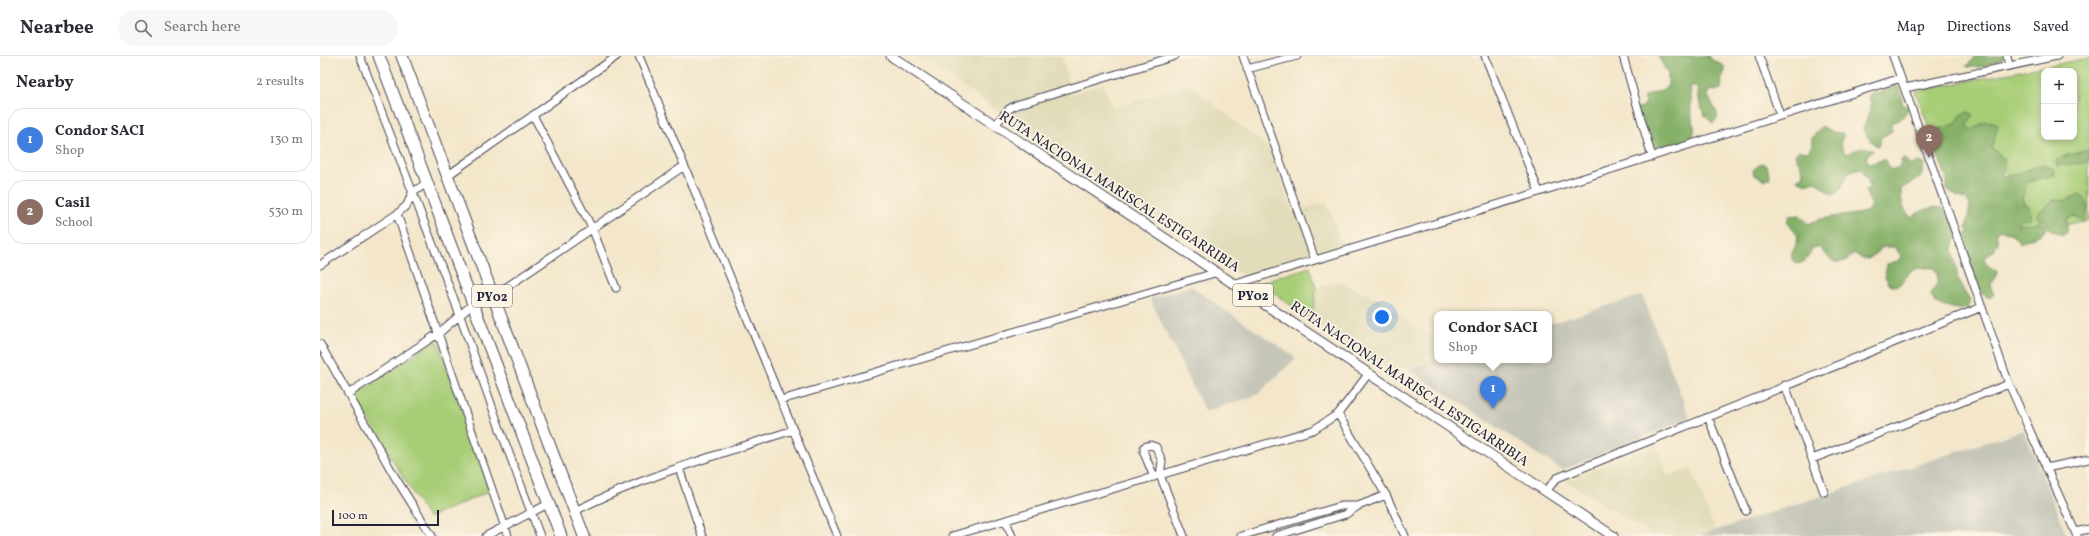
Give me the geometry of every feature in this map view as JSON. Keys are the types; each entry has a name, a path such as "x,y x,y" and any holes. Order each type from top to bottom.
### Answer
{"highway":[{"name":"PY02","path":"379,56 561,536"},
{"name":"PY02","path":"402,56 492,297 584,536"}],"main road":[{"name":"RUTA NACIONAL MARISCAL ESTIGARRIBIA","path":"891,56 1613,536"}],"street":[{"path":"360,56 460,315 540,536"},
{"path":"447,176 616,56"},
{"path":"639,56 837,536"},
{"path":"995,124 1009,109 1016,105 1175,56"},
{"path":"1243,56 1315,260"},
{"path":"1248,69 1297,56"},
{"path":"1485,56 1539,192"},
{"path":"1623,56 1652,157"},
{"path":"1759,56 1780,115"},
{"path":"1893,56 2009,384 2076,534 2089,529"},
{"path":"2007,56 2009,66"},
{"path":"1905,88 2057,56"},
{"path":"1236,284 1652,157 1780,115 1901,78"},
{"path":"533,115 592,228 616,288"},
{"path":"492,297 684,166"},
{"path":"320,265 397,214 407,205 412,192 428,182"},
{"path":"397,214 508,536"},
{"path":"781,400 1218,272"},
{"path":"348,394 439,333 473,304"},
{"path":"1546,491 1557,478 1982,307"},
{"path":"320,344 395,477 432,536"},
{"path":"952,536 1313,430 1338,414 1369,373"},
{"path":"1812,460 2009,384"},
{"path":"1785,385 1824,492"},
{"path":"1338,414 1386,495 1405,536"},
{"path":"1708,417 1746,511"},
{"path":"575,511 598,499 679,468 793,430"},
{"path":"2046,468 2089,459"},
{"path":"679,468 702,536"},
{"path":"1157,476 1184,536"},
{"path":"1276,536 1346,514 1358,506 1386,495"},
{"path":"486,536 548,504"},
{"path":"1241,536 1341,506 1358,506"},
{"path":"1006,520 1012,536"}],"shaded area":[{"path":"917,56 1062,56 1071,94 1103,84 1113,108 1188,84 1272,151 1292,212 1327,202 1342,246 1243,276"},
{"path":"1339,281 1383,302 1434,340 1434,359 1392,372 1312,320 1316,288"},
{"path":"1190,286 1296,358 1257,395 1205,412 1150,299"},
{"path":"1642,295 1690,418 1562,470 1408,369 1434,360 1434,363 1552,363 1552,323"},
{"path":"2024,430 2067,536 1699,536"},
{"path":"1656,445 1667,477 1691,468 1715,531 1699,536 1653,536 1565,480"}],"green space":[{"path":"1658,56 1709,56 1708,58 1724,66 1725,71 1722,77 1721,89 1715,91 1709,90 1708,96 1717,113 1717,119 1713,123 1703,112 1697,88 1693,85 1690,90 1691,114 1694,128 1692,136 1689,139 1678,143 1656,147 1643,136 1639,125 1637,108 1643,107 1646,102 1643,98 1663,90 1668,85 1668,74"},
{"path":"1975,56 2008,56 1982,67 1966,66"},
{"path":"2089,58 2089,220 2021,234 2003,164 1937,147 1915,91"},
{"path":"1895,84 1901,91 1902,104 1909,107 1902,118 1891,122 1892,131 1880,138 1880,145 1876,146 1865,134 1863,129 1871,107 1869,96 1874,92 1880,93"},
{"path":"1968,112 1973,115 1967,126 1972,130 1988,121 1998,125 1992,148 2005,160 2002,172 2004,178 2043,164 2053,169 2055,175 2027,182 2022,198 2024,204 2029,206 2031,218 2020,220 2017,225 2039,222 2045,224 2046,230 2041,234 2020,243 2012,234 2002,230 1996,232 1998,244 1995,245 1995,249 1984,259 1988,266 1996,270 1997,273 1990,286 1994,294 1990,298 1979,292 1964,245 1968,231 1966,228 1970,205 1967,200 1956,196 1947,189 1947,178 1930,137 1933,131 1955,124 1962,114"},
{"path":"1822,126 1832,132 1842,133 1844,135 1840,143 1845,154 1863,148 1873,151 1868,154 1866,159 1870,164 1884,159 1891,170 1899,167 1902,159 1905,159 1911,165 1919,162 1924,164 1921,177 1901,189 1903,204 1911,217 1936,207 1945,209 1946,215 1956,221 1958,233 1953,248 1958,279 1970,301 1969,307 1965,309 1957,309 1936,304 1930,294 1935,288 1938,279 1934,268 1913,270 1900,284 1889,284 1885,276 1887,264 1898,261 1901,256 1895,247 1883,247 1870,258 1864,260 1854,253 1844,261 1835,262 1818,247 1812,248 1809,256 1803,262 1797,264 1793,261 1791,255 1798,237 1787,222 1789,216 1800,215 1808,224 1816,220 1866,212 1871,206 1865,191 1870,186 1863,171 1860,169 1850,172 1842,187 1836,194 1830,193 1815,181 1806,184 1797,180 1802,176 1803,170 1795,155 1799,150 1806,152 1811,150 1812,138"},
{"path":"2089,150 2089,162 2057,166 2056,160 2067,155"},
{"path":"1762,163 1767,166 1770,178 1765,181 1754,175 1753,170"},
{"path":"2080,194 2085,200 2087,206 2085,217 2083,220 2073,216 2067,219 2067,231 2062,235 2051,230 2045,220 2039,220 2036,215 2053,200 2065,201"},
{"path":"1310,267 1316,288 1312,320 1260,283"},
{"path":"437,339 490,491 428,518 354,396"}],"place":[{"name":"Casil","path":"1929,158"},
{"name":"Condor SACI","path":"1493,409"}]}
